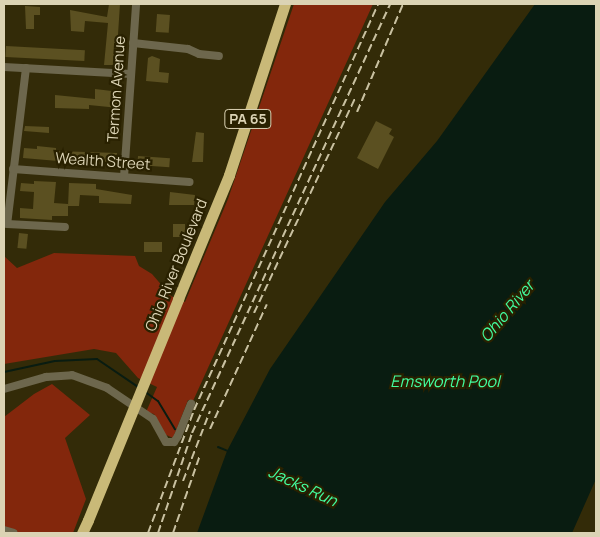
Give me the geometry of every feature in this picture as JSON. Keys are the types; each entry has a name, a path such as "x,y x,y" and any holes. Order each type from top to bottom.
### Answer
{"highway":[{"name":"Ohio River Boulevard","path":"82,533 229,175 285,4"}],"street":[{"name":"Termon Avenue","path":"124,177 136,4"},
{"path":"133,44 188,49 199,54 219,56"},
{"path":"4,67 131,74"},
{"path":"26,68 7,224 65,227"},
{"name":"Wealth Street","path":"13,169 190,182"},
{"path":"4,390 46,377 72,375 107,388 152,419 166,442 174,442 178,436 191,404"},
{"path":"4,530 14,533"}],"shaded area":[{"path":"294,4 373,4 193,401 188,400 173,438 164,434 154,414 146,412 157,387 138,378 116,353 94,349 4,364 4,256 17,268 54,253 135,256 139,266 152,274 171,296 185,302 228,199"},
{"path":"52,384 90,415 65,438 86,499 73,533 4,533 4,417 34,394"}],"water":[{"name":"Emsworth Pool","path":"535,4 596,4 596,479 572,533 197,533 227,451 270,369 385,202 437,141"}],"building":[{"path":"109,4 120,4 116,65 104,65 108,23 85,21 84,32 71,31 70,10 107,17"},
{"path":"25,6 40,7 40,15 34,15 34,29 26,29"},
{"path":"157,14 170,15 169,33 156,32"},
{"path":"6,46 85,50 84,61 5,57"},
{"path":"152,56 160,59 159,72 169,73 168,83 146,81 148,58"},
{"path":"95,89 120,92 119,108 89,105 89,109 55,108 55,95 95,99"},
{"path":"376,121 392,129 389,134 394,137 378,169 357,158"},
{"path":"25,126 49,127 49,133 24,131"},
{"path":"196,132 204,133 203,162 192,162"},
{"path":"37,146 56,148 56,151 117,153 116,166 23,158 24,148 37,149"},
{"path":"138,156 170,158 169,167 137,165"},
{"path":"34,181 56,182 54,203 68,204 68,216 52,216 52,220 20,218 20,208 33,209 34,192 20,191 21,183 34,184"},
{"path":"69,183 96,184 96,189 132,195 131,204 99,203 99,196 80,195 79,206 68,206"},
{"path":"170,192 195,195 194,205 169,205"},
{"path":"173,224 185,224 185,237 173,237"},
{"path":"19,233 28,234 26,249 17,248"},
{"path":"144,242 162,242 162,252 144,252"}],"waterway":[{"name":"Jacks Run","path":"4,372 55,361 97,359 138,387"},
{"name":"Jacks Run","path":"144,391 158,401 175,429"},
{"name":"Jacks Run","path":"218,447 228,451"}],"railway":[{"path":"148,533 194,410 378,4"},
{"path":"158,533 192,433 390,4"},
{"path":"357,112 403,4"},
{"path":"254,313 355,98"},
{"path":"210,429 267,304"},
{"path":"183,481 210,411"},
{"path":"173,533 200,455"}],"water label":[{"name":"Ohio River","path":"507,311"}]}
